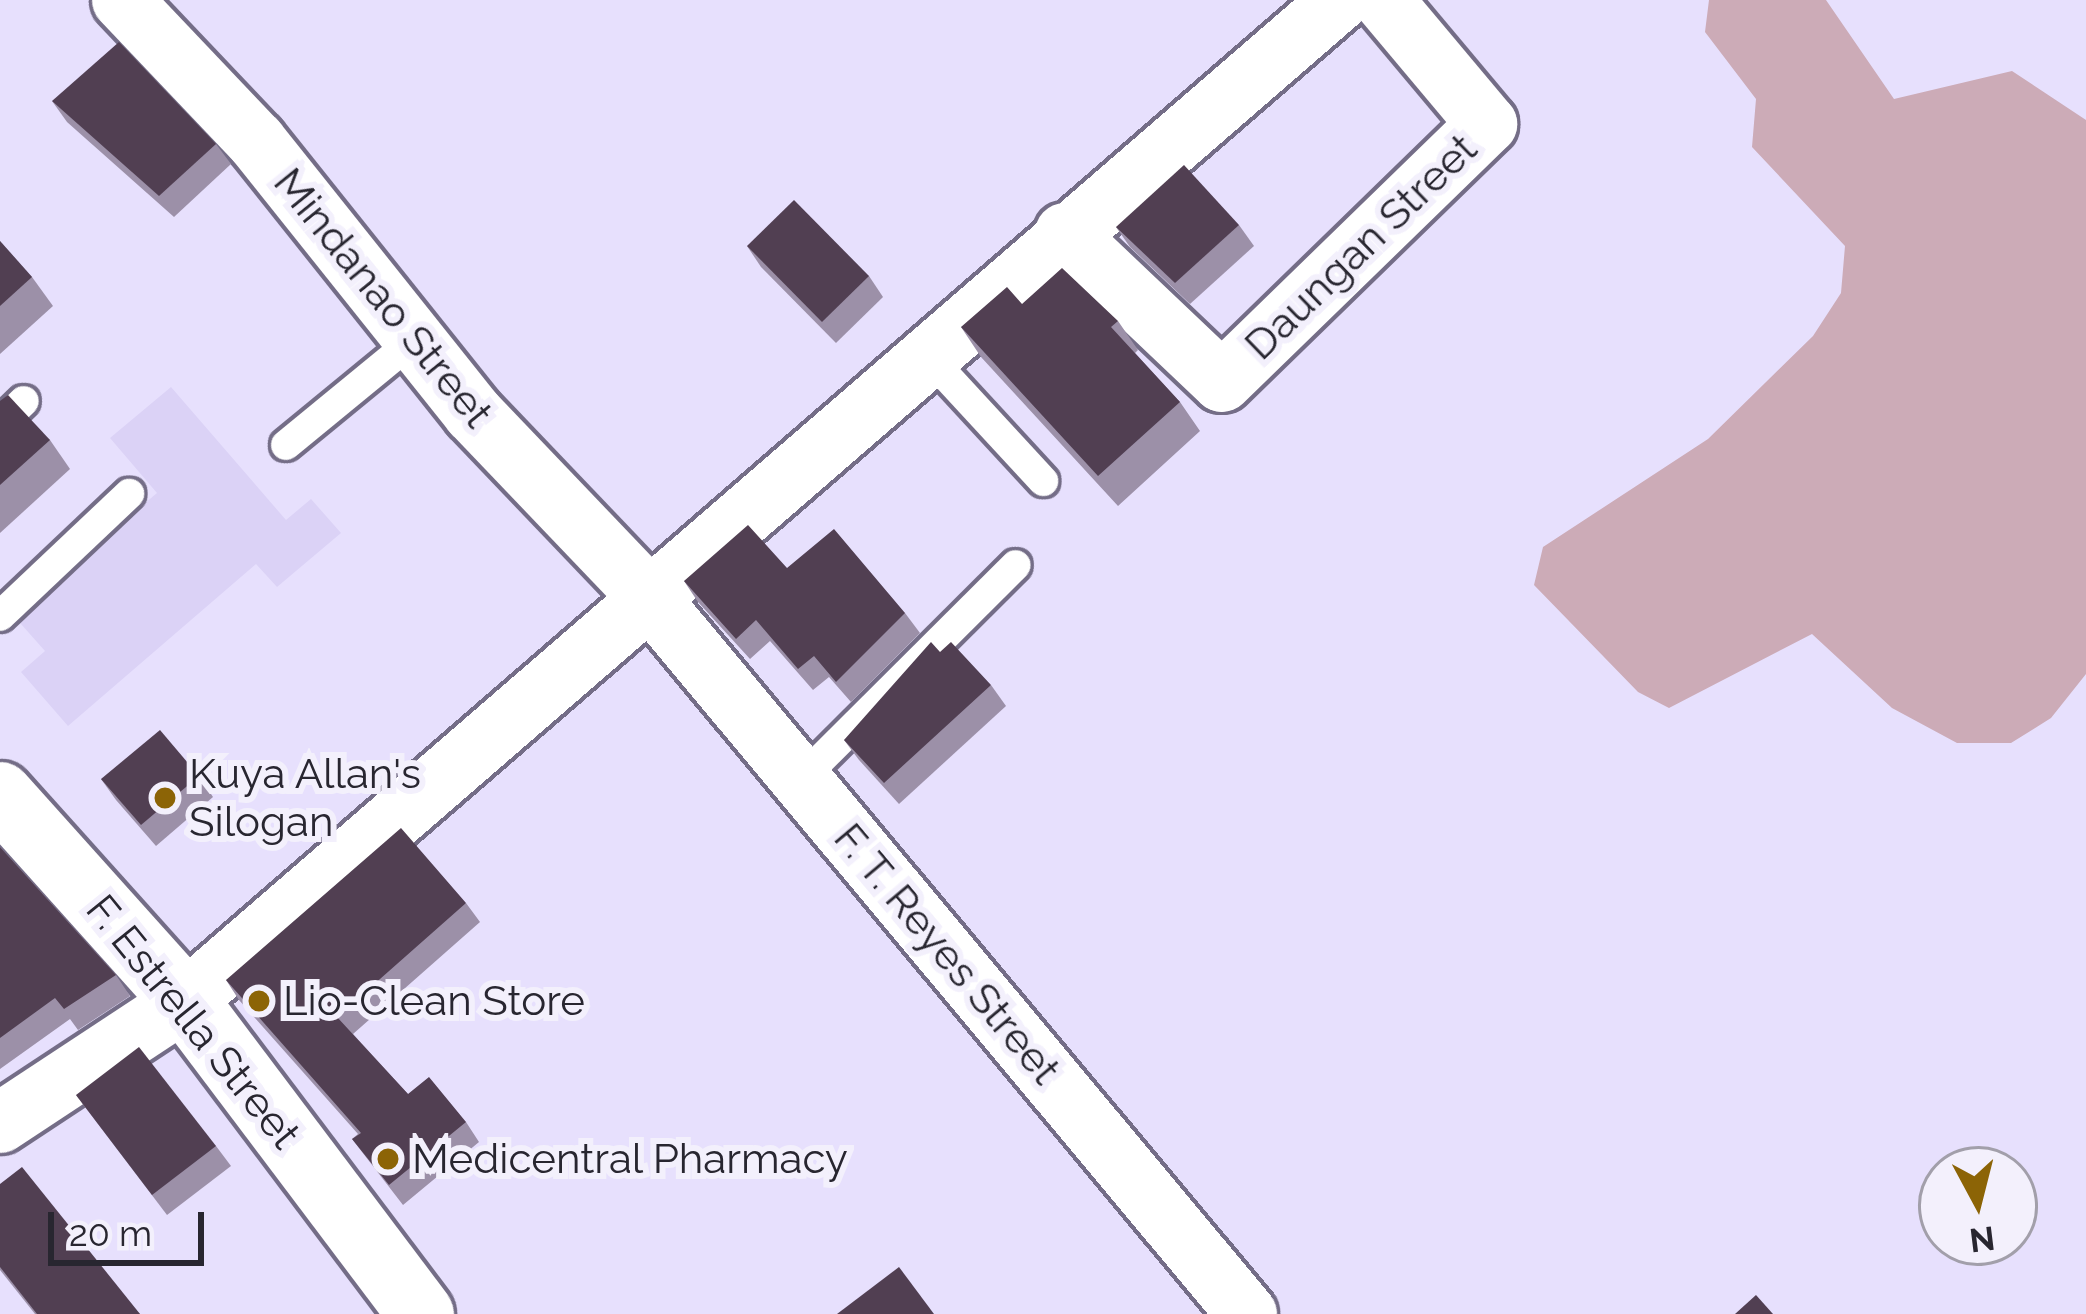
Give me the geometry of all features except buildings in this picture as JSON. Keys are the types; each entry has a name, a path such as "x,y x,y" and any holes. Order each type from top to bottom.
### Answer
{"main road":[{"name":"F. Estrella Street","path":"0,794 185,1000 421,1314"}],"street":[{"name":"Mindanao Street","path":"122,0 256,141 473,412 646,594"},
{"path":"0,1123 185,1000 646,594 1340,0"},
{"name":"Daungan Street","path":"1065,233 1222,382 1487,124 1383,0"},
{"name":"F. T. Reyes Street","path":"646,594 1247,1314"}],"lane":[{"path":"286,445 415,339"},
{"path":"926,354 1043,481"},
{"path":"0,424 24,401"},
{"path":"0,616 129,494"},
{"path":"800,779 1016,565"}],"shaded area":[{"path":"1709,0 1826,0 1894,99 2012,71 2086,120 2086,674 2051,718 2011,743 1957,743 1892,708 1812,634 1669,708 1638,692 1534,585 1543,547 1708,439 1813,336 1841,293 1845,246 1752,147 1756,99 1705,32"},
{"path":"171,387 286,520 311,499 341,533 277,587 256,564 68,726 21,672 45,651 13,615 157,493 110,438"}],"place":[{"name":"Kuya Allan's Silogan","path":"165,798"},
{"name":"Lio-Clean Store","path":"259,1001"},
{"name":"Medicentral Pharmacy","path":"388,1159"}]}
